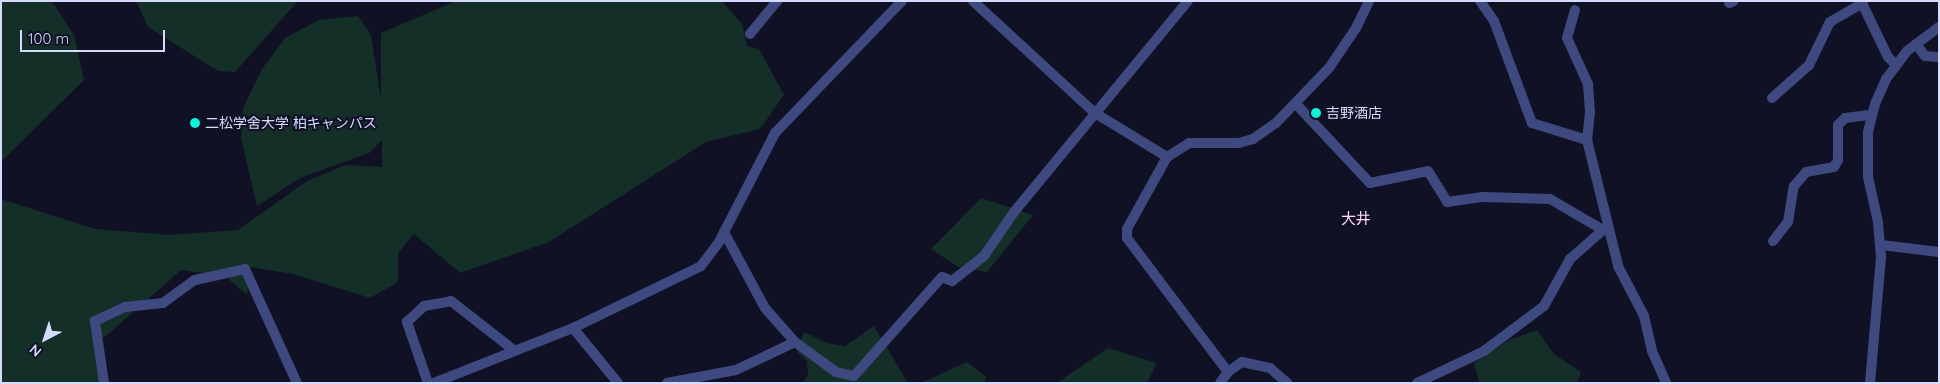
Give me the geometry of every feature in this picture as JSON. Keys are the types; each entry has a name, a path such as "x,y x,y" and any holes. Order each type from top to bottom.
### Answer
{"street":[{"path":"750,34 777,1"},
{"path":"434,383 573,328 701,266 724,232 775,133 902,1"},
{"path":"973,1 1095,112 1166,156"},
{"path":"724,232 765,308 794,342 836,372 854,376 942,277 952,281 984,256 1014,212 1188,1"},
{"path":"1228,372 1127,238 1127,229 1166,156 1189,143 1239,143 1253,139 1296,104 1328,68 1356,28 1369,1"},
{"path":"1480,1 1494,21 1532,123 1587,140"},
{"path":"1772,98 1809,65 1830,22 1862,2 1888,58 1896,65"},
{"path":"1575,10 1567,38 1588,84 1590,112 1587,140 1606,230 1618,266 1644,316 1652,351 1666,383"},
{"path":"1870,383 1881,245 1867,154 1872,115 1880,92 1896,65 1916,44 1939,27"},
{"path":"1916,44 1925,56 1939,57"},
{"path":"1296,104 1370,183 1428,171 1447,202 1482,197 1550,199 1606,230"},
{"path":"1773,241 1788,222 1794,186 1806,172 1834,167 1838,160 1838,125 1844,118 1872,115"},
{"path":"1417,383 1484,351 1544,306 1570,259 1606,230"},
{"path":"1881,245 1939,252"},
{"path":"104,383 95,321 126,307 163,303 195,280 245,269 298,383"},
{"path":"428,383 407,322 424,306 451,301 515,351"},
{"path":"573,328 618,383"},
{"path":"666,383 736,370 794,342"},
{"path":"1220,383 1228,372 1242,362 1270,368 1287,383"}],"green space":[{"path":"1,1 48,1 54,4 74,35 84,80 1,162"},
{"path":"136,1 298,1 235,72 218,71 148,27"},
{"path":"456,1 722,1 742,24 747,46 759,49 784,95 760,129 706,142 549,242 460,273 414,234 398,253 398,282 370,298 293,274 250,267 247,295 225,276 181,270 98,343 99,383 1,383 1,199 95,229 169,235 238,230 307,181 346,165 382,167 382,140 369,153 300,178 257,206 241,138 243,108 262,69 285,38 319,20 358,16 371,35 381,99 381,33"},
{"path":"981,198 1033,215 987,272 958,267 931,249"},
{"path":"874,326 908,383 803,383 808,375 807,361 797,352 804,332 827,343 845,346"},
{"path":"1537,330 1554,354 1581,372 1577,383 1479,383 1474,363 1509,340"},
{"path":"1108,348 1157,363 1147,383 1057,383"},
{"path":"967,362 986,377 984,383 921,383"}],"place":[{"name":"吉野酒店","path":"1316,113"},
{"name":"二松学舍大学 柏キャンパス","path":"195,123"}],"district":[{"name":"大井","path":"1356,219"}]}
